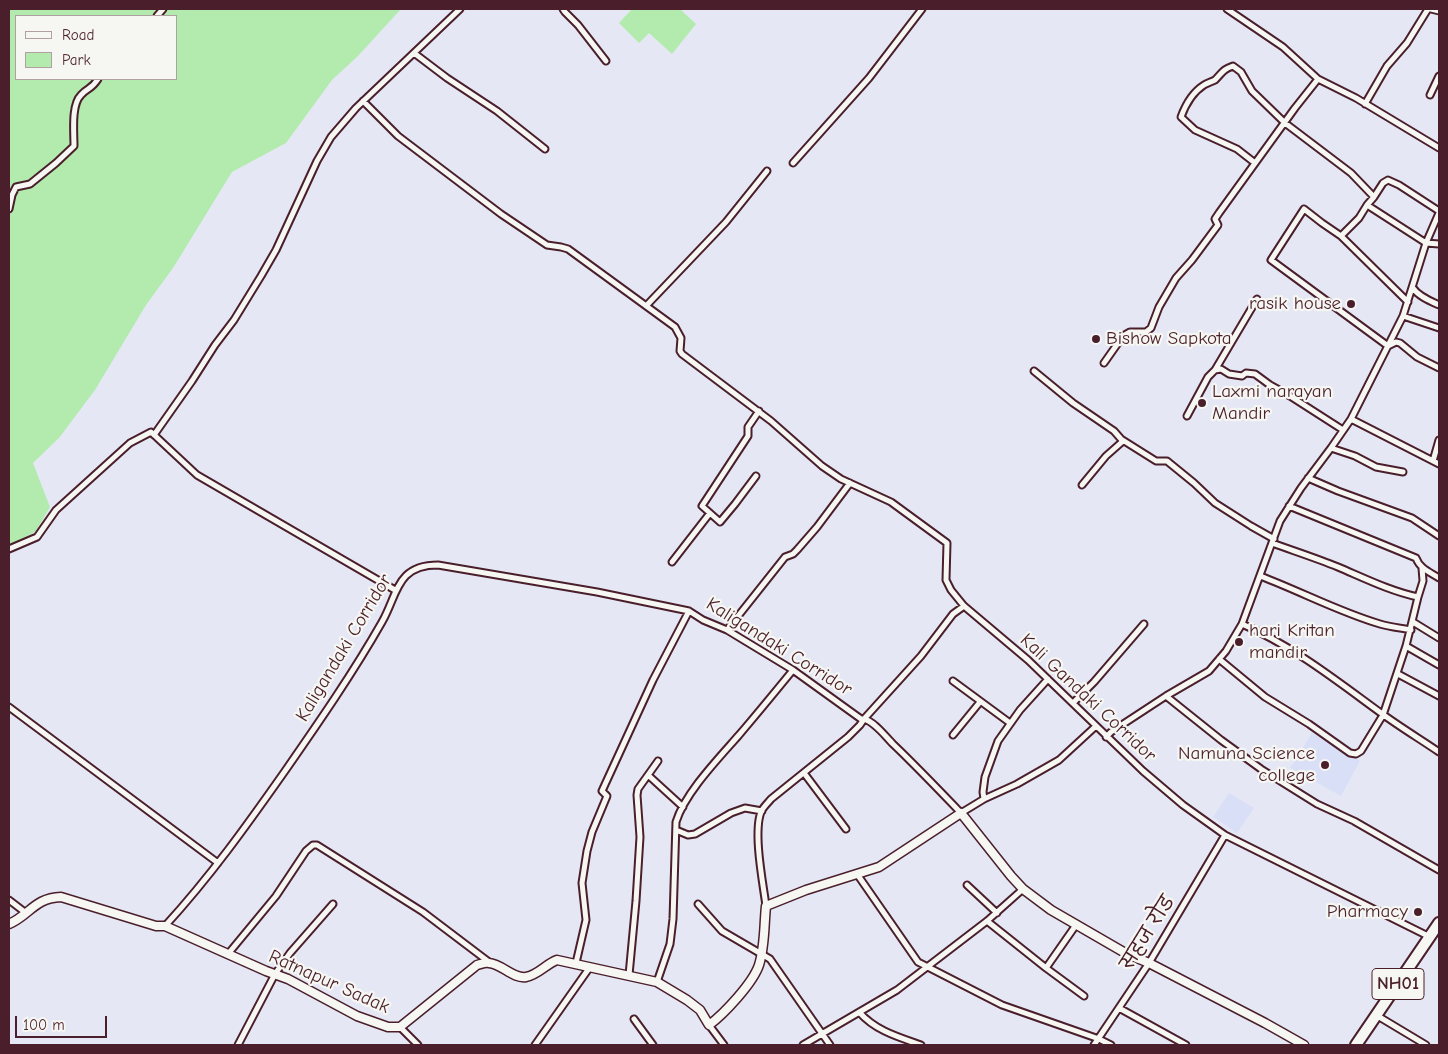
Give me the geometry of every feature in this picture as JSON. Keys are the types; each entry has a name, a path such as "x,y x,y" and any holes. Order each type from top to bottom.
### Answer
{"highway":[{"name":"NH01","path":"1356,1045 1439,923"}],"main road":[{"path":"489,963 524,977 534,974 549,962 557,960 657,982 700,1010 709,1026 721,1017 753,978 759,967 766,906 806,890 879,867 961,813 1023,889 1051,910 1127,954 1149,963 1304,1045"},
{"path":"9,924 43,900 51,897 61,897 156,926 164,926"},
{"name":"Ratnapur Sadak","path":"164,926 288,979 357,1016 388,1027 400,1027 470,970 477,965 489,963"}],"street":[{"path":"154,435 192,381 214,345 234,320 261,276 276,250 317,161 325,148 363,102 460,9"},
{"path":"563,9 606,61"},
{"path":"793,162 869,78 922,9"},
{"path":"1227,9 1283,47 1318,79 1365,104 1439,148"},
{"path":"1365,104 1387,66 1407,43 1429,9 1439,11"},
{"path":"414,53 462,89 473,94 497,111 545,149"},
{"path":"1255,163 1237,149 1195,130 1181,117 1185,106 1203,85 1214,81 1223,70 1234,66 1241,72 1252,91 1285,123 1351,173 1374,197"},
{"path":"1104,362 1122,336 1130,332 1146,332 1151,328 1159,307 1176,278 1218,225 1215,219 1318,79"},
{"path":"9,209 16,187 30,184 74,146 74,113 80,95 93,87 97,80"},
{"path":"1430,94 1439,80"},
{"path":"363,102 398,136 502,214 547,245 568,249 675,327 681,338 680,350 682,354 759,411 822,466 850,483 797,550 786,557 727,630"},
{"path":"646,306 726,222 767,171"},
{"path":"1106,737 1166,696 1209,671 1226,651 1242,624 1280,521 1351,418 1403,316 1426,243 1439,212 1388,180 1383,183 1359,218 1341,236"},
{"path":"1367,205 1426,243 1439,244"},
{"path":"1388,346 1271,260 1304,209 1341,236 1408,302"},
{"path":"1412,288 1439,305"},
{"path":"1186,416 1257,299"},
{"path":"1403,316 1439,328"},
{"path":"1388,346 1396,342 1417,357 1439,368"},
{"path":"1215,370 1242,376 1255,374 1343,430"},
{"path":"1034,371 1073,402 1114,430 1124,440 1156,461 1167,461 1215,502 1273,541 1376,583 1418,597"},
{"path":"756,476 720,522 702,506 748,436 748,426 759,411"},
{"path":"1351,418 1439,464"},
{"path":"9,549 37,537 56,510 130,443 151,432 197,475 395,590"},
{"path":"1082,485 1106,456 1124,440"},
{"path":"1433,461 1439,440"},
{"path":"1331,448 1356,456 1376,467 1403,472"},
{"path":"1308,478 1412,518 1439,536"},
{"name":"Kali Gandaki Corridor","path":"850,483 891,502 947,543 946,580 951,590 964,606 1028,660 1106,737 1183,805 1225,835 1430,937"},
{"path":"1289,506 1416,558 1422,568 1439,578"},
{"path":"672,562 710,513"},
{"name":"Kaligandaki Corridor","path":"164,926 241,835 332,703 383,620 395,590 407,575 416,568 438,565 598,592 688,611 703,620 727,630 793,670 861,719 864,719"},
{"path":"1219,659 1265,697 1309,724 1350,753 1356,754 1361,751 1383,715 1398,674 1398,668 1411,630 1423,581 1422,568"},
{"path":"1260,576 1382,624 1411,630"},
{"name":"Kaligandaki Corridor","path":"762,811 771,799 848,737 860,725 921,656 954,614 964,606"},
{"path":"576,963 586,920 582,883 592,832 607,796 602,791 653,680 688,611"},
{"path":"1413,622 1439,638"},
{"path":"1073,703 1094,682 1144,624"},
{"path":"1242,624 1264,633 1314,664 1383,715 1439,752"},
{"path":"1406,646 1439,665"},
{"path":"657,982 670,944 673,919 676,822 679,812 708,770 793,670"},
{"path":"1398,674 1439,696"},
{"path":"984,799 985,777 998,741 1020,710 1048,679"},
{"path":"953,681 1010,723"},
{"path":"1166,696 1221,740 1317,804 1354,821 1439,870"},
{"path":"953,735 980,702"},
{"path":"9,707 218,863"},
{"path":"864,719 869,720 961,813 1059,760 1096,726"},
{"path":"629,975 640,837 637,795 638,788 658,761"},
{"path":"804,773 846,829"},
{"path":"648,775 683,807"},
{"path":"676,830 688,835 695,834 722,818 745,808 762,811 759,829 759,856 766,906"},
{"name":"सहज रोड","path":"1094,1045 1149,963 1225,835"},
{"path":"228,954 276,896 306,851 313,844 423,912 489,963"},
{"path":"858,874 918,962 1002,1005 1111,1045"},
{"path":"968,885 997,913"},
{"path":"803,1045 897,990 997,913 1023,889"},
{"path":"9,900 26,913"},
{"path":"238,1045 275,974 290,953 334,904"},
{"path":"698,904 722,931 770,959 830,1045"},
{"path":"987,921 1084,996"},
{"path":"1046,968 1076,925"},
{"path":"535,1045 590,967"},
{"path":"1119,1008 1186,1045"},
{"path":"859,1012 868,1022 876,1027 921,1045"},
{"path":"1376,1015 1426,1045"},
{"path":"634,1019 653,1045"},
{"path":"709,1026 724,1045"},
{"path":"400,1027 418,1045"}],"shaded area":[{"name":"Namuna Science college","path":"1312,733 1360,761 1341,796 1290,768"},
{"path":"1229,793 1254,808 1237,833 1213,817"}],"green space":[{"path":"9,9 401,9 357,57 332,80 286,143 232,172 173,268 146,305 95,390 59,438 33,463 50,507 36,531 9,547"},
{"path":"632,9 680,9 696,24 672,54 649,33 639,43 619,23"}],"place":[{"name":"rasik house","path":"1351,304"},
{"name":"Bishow Sapkota","path":"1096,339"},
{"name":"Laxmi narayan Mandir","path":"1202,403"},
{"name":"hari Kritan mandir","path":"1239,642"},
{"name":"Namuna Science college","path":"1325,765"},
{"name":"Pharmacy","path":"1418,912"}]}
